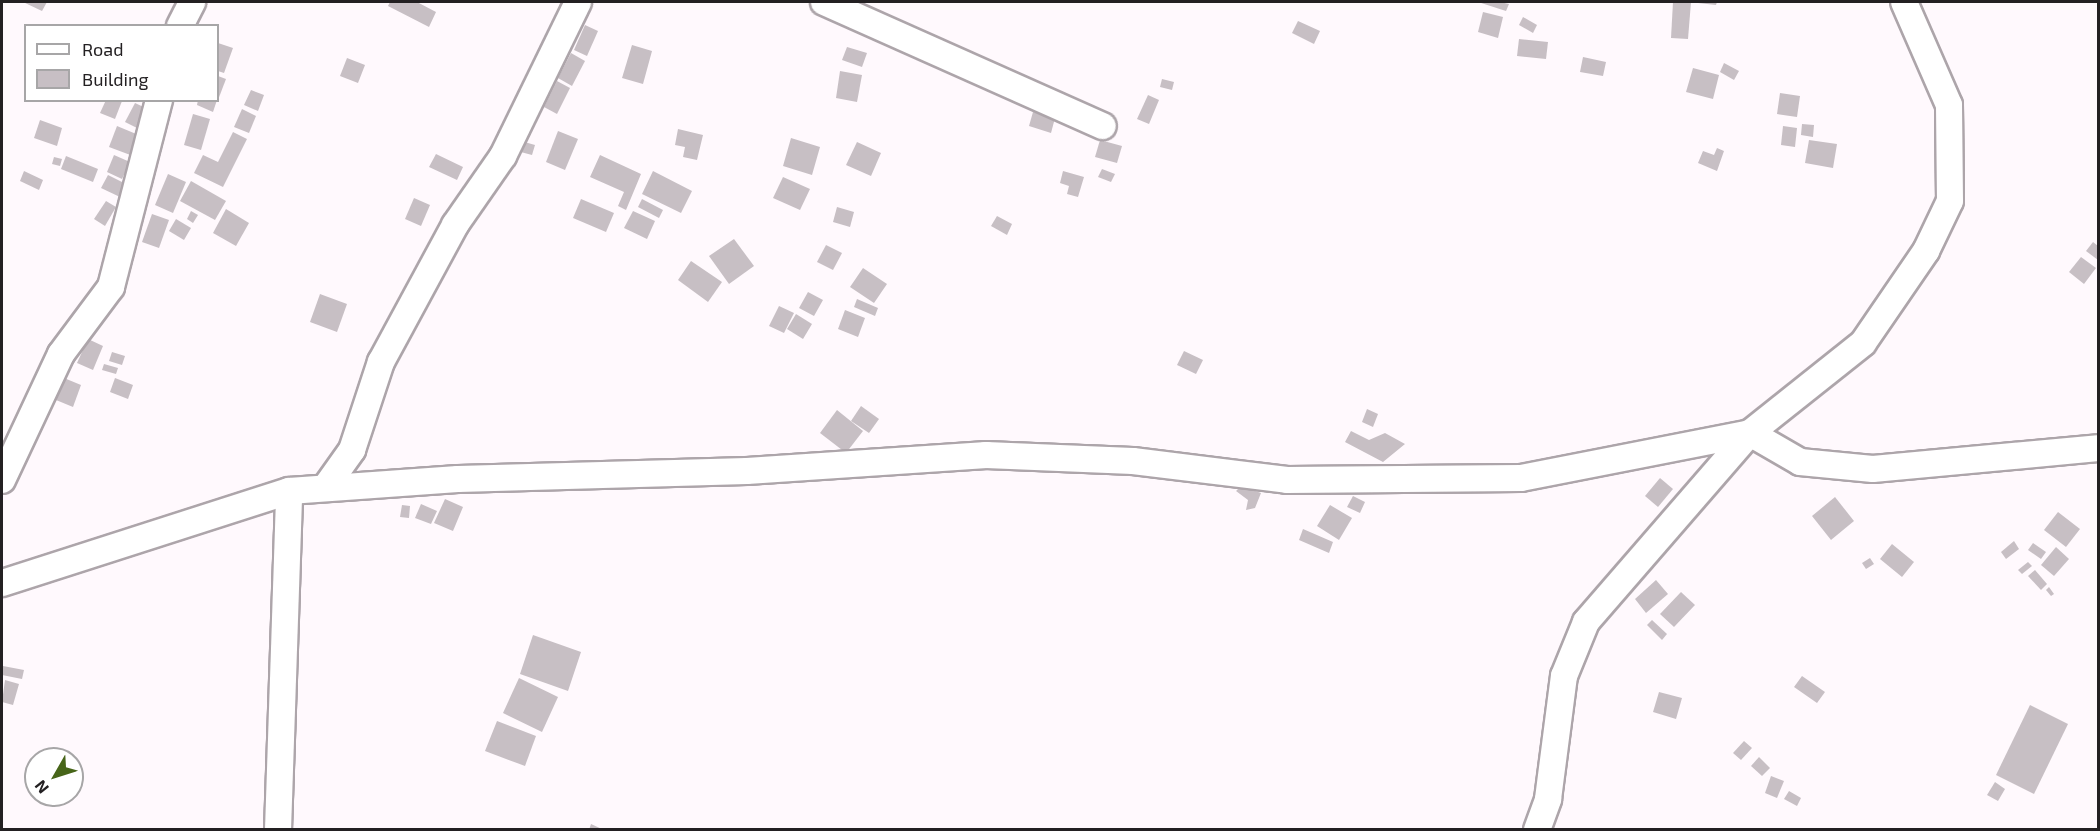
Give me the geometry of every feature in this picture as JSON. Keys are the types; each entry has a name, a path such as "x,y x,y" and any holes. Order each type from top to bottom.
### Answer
{"street":[{"path":"181,24 192,2"},
{"path":"325,488 352,450 381,362 455,225 503,156 578,2"},
{"path":"824,2 1103,126"},
{"path":"1537,830 1548,799 1564,676 1586,622 1750,433 1863,343 1926,251 1950,201 1949,105 1904,2"},
{"path":"2,480 61,354 111,287 158,102"},
{"path":"2,583 289,491 325,488 986,455 1133,461 1287,480 1521,478 1750,433 1800,462 1873,469 2098,448"},
{"path":"278,830 289,491"}],"building":[{"path":"23,2 47,2 42,11"},
{"path":"390,2 417,2 436,12 429,27 388,6"},
{"path":"1478,2 1500,2 1509,4 1506,11"},
{"path":"1673,2 1691,2 1688,39 1671,38"},
{"path":"1698,2 1717,2 1716,5"},
{"path":"1483,12 1503,17 1498,38 1478,32"},
{"path":"1523,17 1537,25 1533,33 1519,25"},
{"path":"1298,21 1320,31 1314,44 1292,33"},
{"path":"585,25 598,31 587,56 574,50"},
{"path":"1519,39 1548,42 1546,59 1517,56"},
{"path":"219,43 233,48 224,73 219,71"},
{"path":"632,45 652,51 643,84 622,78"},
{"path":"847,47 867,53 862,67 842,60"},
{"path":"571,53 585,61 572,86 558,78"},
{"path":"1583,57 1606,62 1603,76 1580,72"},
{"path":"347,58 365,65 358,83 340,76"},
{"path":"1724,63 1739,71 1734,80 1720,72"},
{"path":"1693,68 1719,75 1713,99 1686,92"},
{"path":"840,71 862,75 857,102 836,98"},
{"path":"219,76 226,79 219,97"},
{"path":"1162,79 1174,82 1172,90 1160,87"},
{"path":"557,81 570,88 557,114 544,107"},
{"path":"251,90 264,95 258,111 244,105"},
{"path":"1780,93 1800,96 1797,117 1777,114"},
{"path":"1148,95 1159,100 1149,124 1137,119"},
{"path":"105,102 122,102 115,119 100,113"},
{"path":"198,102 216,102 213,112 197,105"},
{"path":"135,103 150,110 141,130 125,122"},
{"path":"242,109 256,116 249,133 234,127"},
{"path":"1033,112 1055,118 1051,133 1029,126"},
{"path":"193,114 210,119 201,150 184,145"},
{"path":"40,120 62,128 57,146 34,138"},
{"path":"1802,124 1814,125 1813,137 1801,135"},
{"path":"117,126 141,136 133,156 109,147"},
{"path":"1783,126 1797,128 1795,147 1781,145"},
{"path":"678,129 703,135 697,160 683,157 685,147 675,145"},
{"path":"558,131 578,139 565,170 546,162"},
{"path":"233,132 247,139 223,187 194,173 203,155 218,162"},
{"path":"791,138 820,147 812,175 783,166"},
{"path":"1100,140 1122,146 1117,163 1095,157"},
{"path":"1809,140 1837,144 1833,168 1805,163"},
{"path":"521,141 535,145 532,155 517,151"},
{"path":"857,142 881,153 871,176 846,165"},
{"path":"1717,148 1724,151 1717,171 1698,163 1703,151 1714,155"},
{"path":"436,154 463,167 457,180 429,167"},
{"path":"114,155 130,162 122,179 107,172"},
{"path":"600,155 641,174 626,210 618,206 624,192 590,177"},
{"path":"66,156 98,169 93,182 61,169"},
{"path":"54,157 62,159 60,166 52,164"},
{"path":"1102,169 1115,174 1111,182 1098,177"},
{"path":"24,171 43,180 39,190 20,181"},
{"path":"653,171 692,191 681,213 642,194"},
{"path":"1063,171 1084,177 1078,197 1067,194 1069,186 1060,183"},
{"path":"168,174 186,182 173,213 155,205"},
{"path":"108,175 126,184 120,197 101,188"},
{"path":"783,177 810,189 800,210 773,198"},
{"path":"191,181 226,201 215,220 180,201"},
{"path":"414,198 430,205 421,226 405,219"},
{"path":"581,199 614,213 606,232 573,218"},
{"path":"642,199 663,210 659,218 638,207"},
{"path":"106,201 116,207 105,226 94,219"},
{"path":"837,207 854,212 850,227 833,222"},
{"path":"226,209 249,223 236,246 213,233"},
{"path":"191,211 198,215 193,223 187,219"},
{"path":"633,211 655,221 647,239 624,228"},
{"path":"152,214 169,220 159,248 142,242"},
{"path":"997,216 1012,224 1007,235 991,226"},
{"path":"176,219 191,228 184,240 169,231"},
{"path":"734,239 754,266 729,284 709,256"},
{"path":"2093,242 2098,246 2098,260 2086,251"},
{"path":"826,245 842,253 833,270 817,262"},
{"path":"2081,257 2096,268 2084,284 2069,272"},
{"path":"691,261 722,282 708,302 678,280"},
{"path":"863,268 887,284 874,303 850,287"},
{"path":"808,292 823,300 814,316 799,308"},
{"path":"320,294 347,304 337,332 310,322"},
{"path":"857,299 878,308 875,316 854,307"},
{"path":"779,306 794,313 784,333 769,326"},
{"path":"845,310 865,318 858,337 838,329"},
{"path":"796,314 812,324 803,339 787,329"},
{"path":"88,339 103,346 93,370 77,363"},
{"path":"1184,351 1203,360 1196,374 1177,365"},
{"path":"112,352 125,356 122,365 109,361"},
{"path":"104,364 118,368 116,374 102,370"},
{"path":"64,378 81,385 73,407 56,400"},
{"path":"115,378 133,385 128,399 110,392"},
{"path":"861,406 879,419 869,433 851,421"},
{"path":"1367,409 1378,414 1373,427 1362,422"},
{"path":"837,410 863,431 846,453 820,433"},
{"path":"1351,431 1369,440 1385,433 1405,444 1383,462 1345,442"},
{"path":"1660,478 1673,489 1658,507 1645,496"},
{"path":"1241,486 1261,493 1255,508 1246,510 1248,500 1236,491"},
{"path":"1353,496 1365,502 1360,513 1347,507"},
{"path":"1835,497 1854,521 1831,540 1812,516"},
{"path":"445,499 463,507 453,531 434,523"},
{"path":"421,504 437,511 431,524 415,518"},
{"path":"402,505 410,506 409,518 400,517"},
{"path":"1330,505 1352,518 1339,540 1317,526"},
{"path":"2058,512 2080,529 2066,547 2044,530"},
{"path":"1303,529 1333,542 1329,553 1299,540"},
{"path":"2014,541 2019,549 2006,559 2001,552"},
{"path":"2033,543 2046,552 2041,559 2028,550"},
{"path":"1892,544 1914,562 1902,577 1880,559"},
{"path":"2056,547 2069,559 2054,576 2041,565"},
{"path":"1870,558 1874,564 1866,569 1862,563"},
{"path":"2028,562 2032,566 2022,574 2018,570"},
{"path":"2035,570 2047,584 2041,590 2028,576"},
{"path":"1656,580 1668,594 1646,613 1635,599"},
{"path":"2049,587 2054,594 2051,596 2046,590"},
{"path":"1681,592 1695,605 1674,627 1660,614"},
{"path":"1652,620 1667,634 1662,640 1647,625"},
{"path":"533,635 581,652 568,691 520,674"},
{"path":"3,666 24,670 22,679 2,675"},
{"path":"1802,676 1825,692 1817,703 1794,687"},
{"path":"519,678 558,697 542,732 503,713"},
{"path":"5,680 19,684 13,705 2,702"},
{"path":"1659,692 1682,698 1676,719 1653,712"},
{"path":"2030,705 2068,724 2034,794 1996,775"},
{"path":"497,721 536,736 525,766 485,751"},
{"path":"1744,741 1752,748 1741,760 1733,753"},
{"path":"1759,757 1770,768 1762,776 1751,766"},
{"path":"1771,776 1784,781 1777,798 1765,793"},
{"path":"1995,782 2005,789 1998,801 1987,795"},
{"path":"1789,791 1801,798 1797,806 1784,799"},
{"path":"591,824 604,830 589,830"}]}
